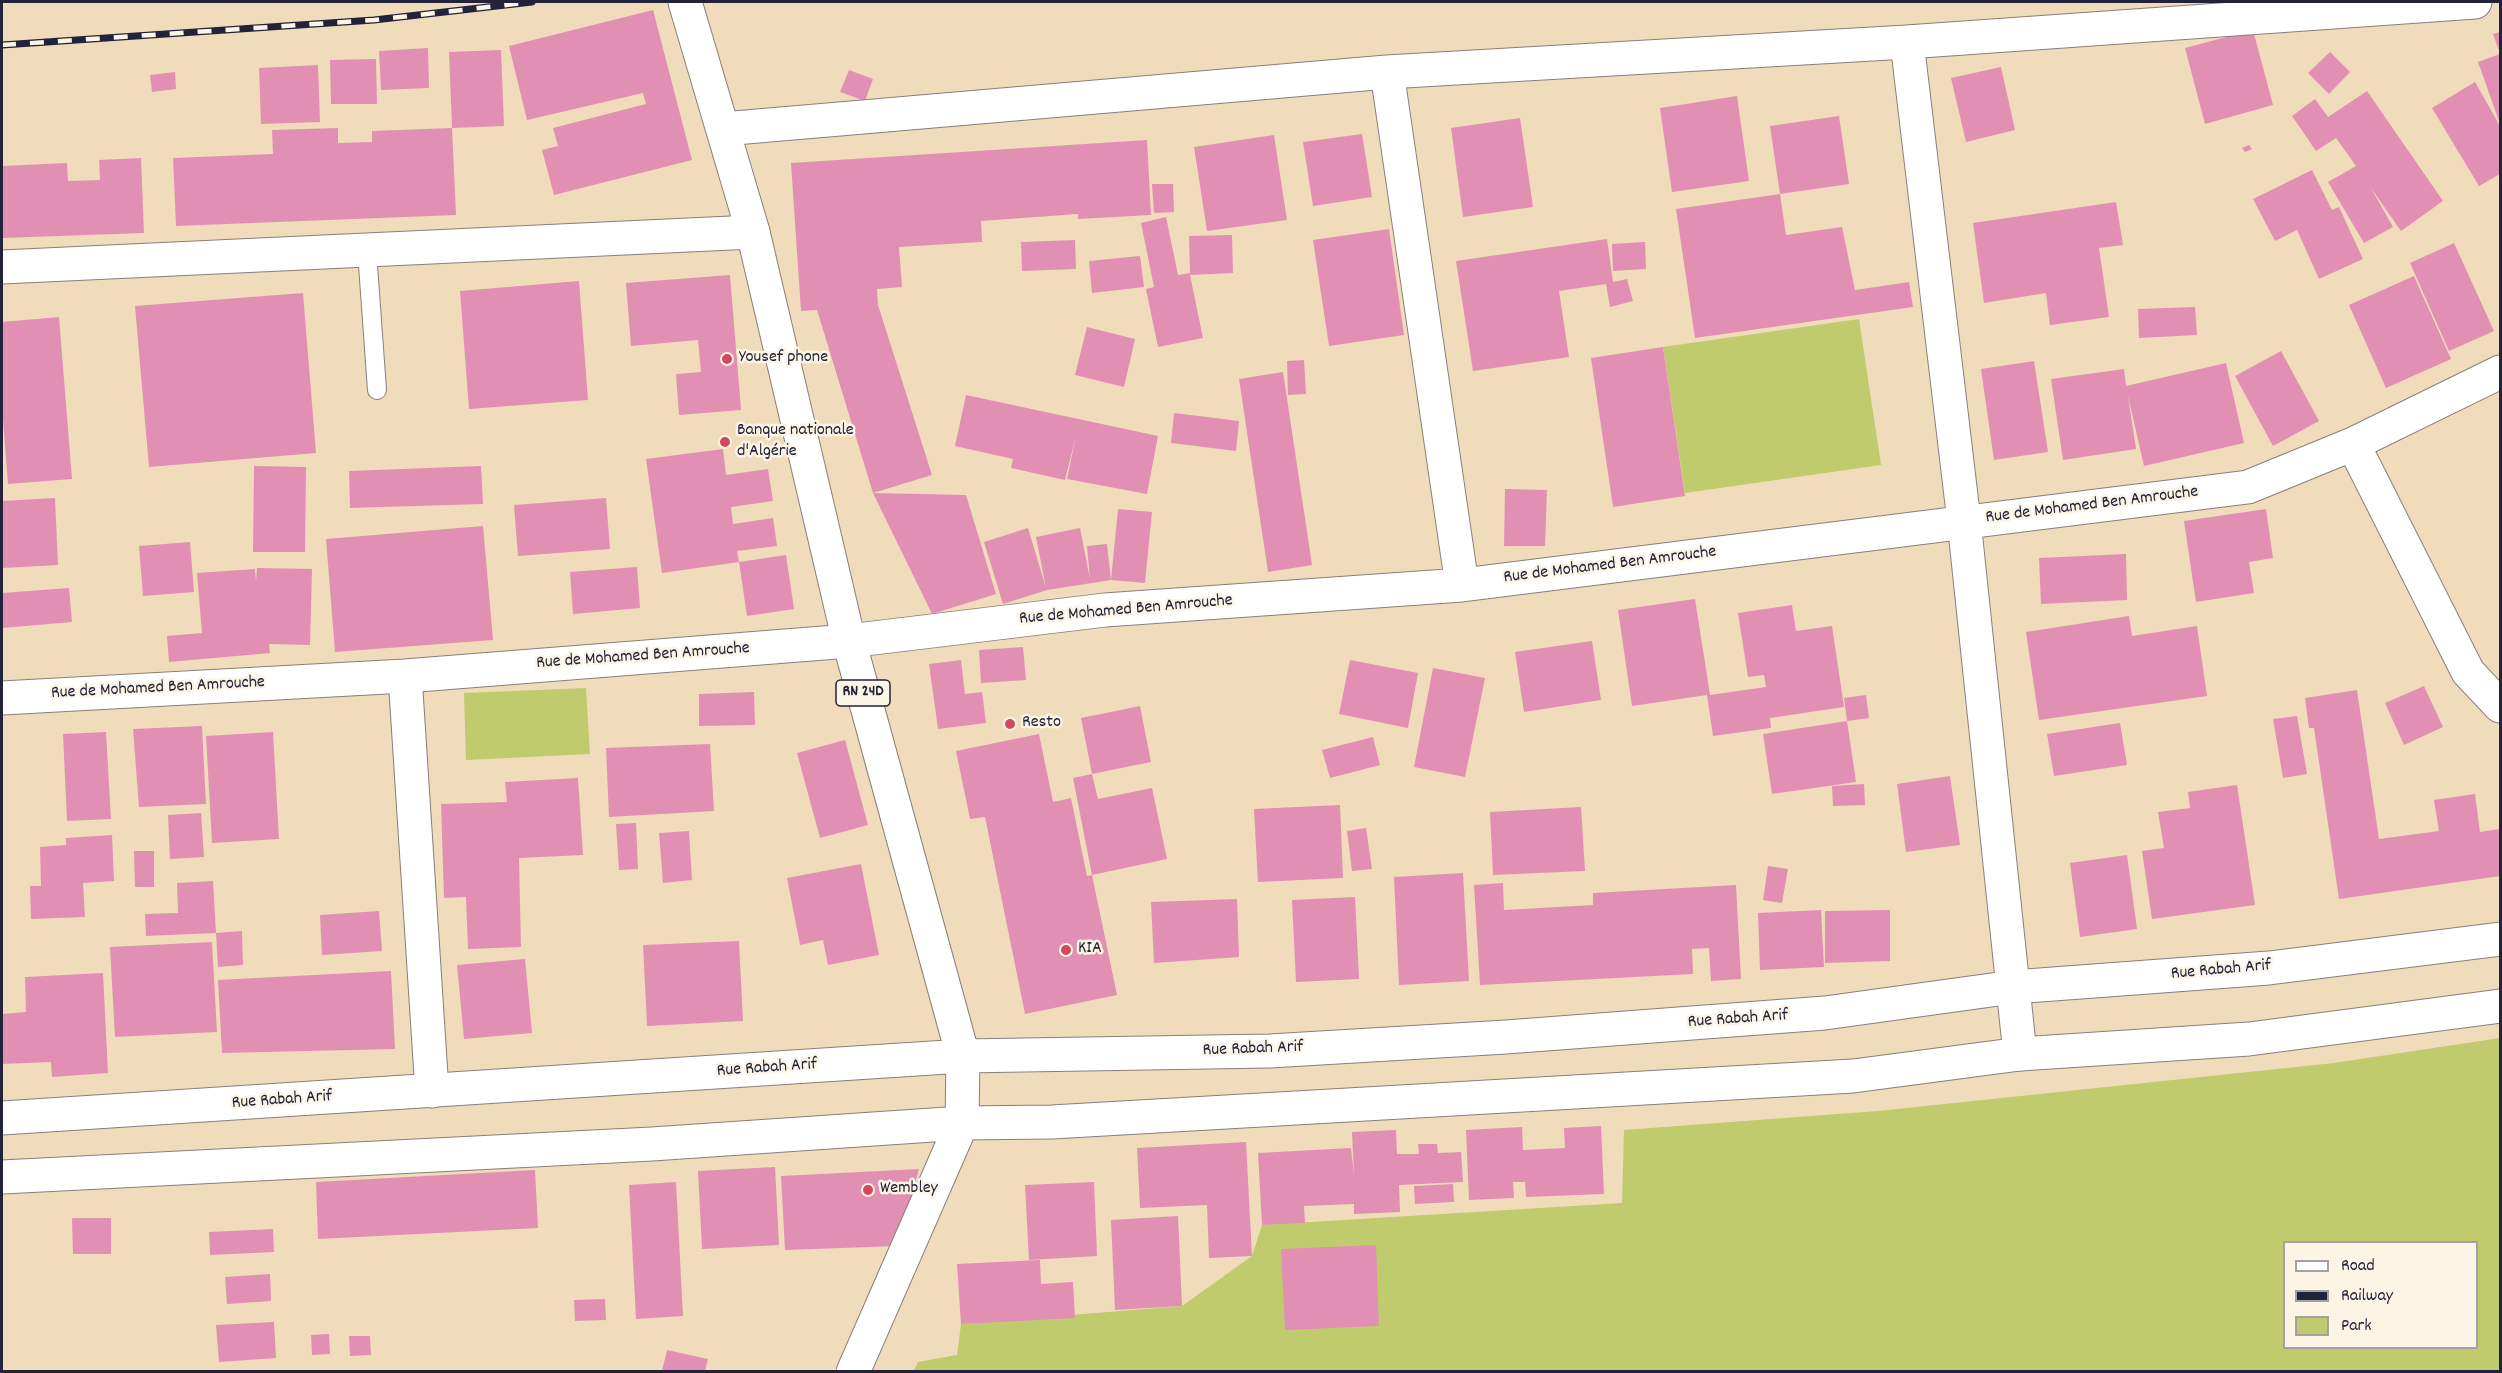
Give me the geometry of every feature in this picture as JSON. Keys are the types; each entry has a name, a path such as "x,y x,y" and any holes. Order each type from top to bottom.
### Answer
{"street":[{"name":"RN 24D","path":"685,2 753,232 849,641 963,1056 962,1123 854,1371"},
{"path":"723,129 1387,72 1907,42 2475,2"},
{"path":"1907,42 1964,521 2020,1054"},
{"path":"1387,72 1462,585"},
{"path":"2,267 753,232"},
{"name":"Rue de Mohamed Ben Amrouche","path":"2,698 405,676 849,641 1105,610 1462,585 2248,487 2353,444 2500,372"},
{"path":"2353,444 2468,672 2500,706"},
{"path":"405,676 432,1091"},
{"name":"Rue Rabah Arif","path":"2,1118 963,1056 1270,1051 1506,1037 1825,1013 2013,987 2269,968 2500,939"},
{"path":"2,1177 652,1144 962,1123 1076,1121 1853,1076 2020,1054 2249,1039 2500,1006"}],"lane":[{"path":"367,251 377,390"}],"green space":[{"path":"1859,319 1881,465 1685,493 1663,347"},
{"path":"586,688 590,754 466,760 464,693"},
{"path":"2500,1038 2500,1371 913,1372 918,1362 957,1355 961,1324 1182,1306 1252,1256 1262,1225 1622,1203 1624,1130 1878,1111 2334,1063"}],"building":[{"path":"653,10 692,160 554,195 542,150 558,146 553,128 646,104 643,93 527,120 509,46"},
{"path":"2253,30 2273,105 2205,124 2185,48"},
{"path":"2500,32 2500,53 2493,34"},
{"path":"428,48 429,88 381,90 379,51"},
{"path":"501,50 504,126 452,128 449,52"},
{"path":"2330,52 2350,72 2329,94 2308,73"},
{"path":"2500,54 2500,124 2478,62"},
{"path":"376,59 377,104 331,104 330,60"},
{"path":"318,65 320,122 261,124 259,68"},
{"path":"2001,67 2015,130 1966,142 1951,78"},
{"path":"849,70 873,79 865,101 840,92"},
{"path":"175,72 176,89 152,92 150,75"},
{"path":"2475,82 2500,126 2500,174 2479,186 2432,108"},
{"path":"2367,91 2443,201 2401,231 2371,188 2393,227 2364,243 2328,182 2356,166 2336,138 2316,151 2292,116 2315,99 2328,117"},
{"path":"1737,96 1749,181 1672,192 1660,108"},
{"path":"1839,116 1849,184 1780,194 1770,126"},
{"path":"1520,118 1533,207 1463,217 1451,128"},
{"path":"338,128 338,143 372,142 372,131 452,128 456,215 176,226 173,158 273,154 272,130"},
{"path":"1362,134 1372,197 1313,206 1303,142"},
{"path":"1274,135 1287,220 1207,231 1194,147"},
{"path":"1147,140 1151,215 1078,219 1078,214 981,221 982,242 899,247 902,287 877,289 878,305 932,475 873,493 817,310 801,311 791,163"},
{"path":"2249,145 2252,149 2245,152 2242,148"},
{"path":"141,158 144,233 2,238 2,166 67,163 68,181 100,180 99,160"},
{"path":"2312,170 2332,210 2339,207 2363,259 2319,279 2297,230 2275,241 2253,199"},
{"path":"1152,184 1173,184 1174,212 1154,213"},
{"path":"1780,194 1786,235 1842,227 1855,290 1909,282 1913,307 1695,338 1676,209"},
{"path":"2116,202 2123,245 2099,248 2109,317 2050,325 2046,293 1984,303 1973,223"},
{"path":"1166,217 1178,275 1190,273 1189,236 1232,235 1233,273 1190,275 1203,338 1158,347 1146,289 1154,287 1141,223"},
{"path":"1389,229 1404,335 1329,346 1313,240"},
{"path":"1607,239 1613,282 1627,279 1633,301 1610,307 1606,284 1559,291 1569,357 1473,371 1456,261"},
{"path":"1075,240 1076,269 1022,271 1021,242"},
{"path":"1645,242 1646,269 1613,271 1612,244"},
{"path":"2454,243 2494,331 2449,351 2410,263"},
{"path":"1140,256 1144,287 1092,293 1089,261"},
{"path":"730,275 741,410 679,415 676,374 701,372 698,340 631,346 626,283"},
{"path":"2414,276 2451,359 2386,388 2349,305"},
{"path":"579,281 588,400 469,409 460,291"},
{"path":"303,293 316,453 149,467 135,306"},
{"path":"2195,307 2197,335 2139,338 2138,309"},
{"path":"59,317 72,479 8,484 2,407 2,322"},
{"path":"1087,327 1135,339 1124,387 1075,375"},
{"path":"1663,347 1685,496 1613,507 1591,358"},
{"path":"2281,351 2319,421 2273,446 2235,376"},
{"path":"1304,360 1306,394 1288,395 1287,361"},
{"path":"2034,361 2048,452 1994,460 1981,369"},
{"path":"2226,363 2244,443 2144,466 2128,396 2136,449 2063,460 2051,379 2124,369 2126,386"},
{"path":"1283,372 1312,565 1268,572 1239,379"},
{"path":"966,395 1158,436 1147,494 1067,479 1076,436 1065,480 1011,468 1013,459 955,446"},
{"path":"1174,413 1239,421 1236,451 1171,443"},
{"path":"723,449 726,475 768,469 773,501 731,507 733,524 773,518 777,546 737,551 739,562 662,573 646,459"},
{"path":"254,466 306,467 305,552 253,552"},
{"path":"481,466 483,504 350,508 349,471"},
{"path":"1505,489 1547,490 1545,546 1504,546"},
{"path":"873,493 966,495 996,594 932,614"},
{"path":"55,498 58,565 2,568 2,501"},
{"path":"606,498 610,549 518,556 514,505"},
{"path":"1118,509 1152,512 1145,583 1111,580"},
{"path":"2266,509 2273,558 2249,562 2254,593 2196,602 2184,521"},
{"path":"483,526 493,640 335,652 326,539"},
{"path":"1028,528 1046,588 1036,537 1080,528 1090,579 1087,546 1107,544 1111,580 1047,590 1003,604 984,542"},
{"path":"190,542 194,592 143,596 139,546"},
{"path":"2126,554 2127,600 2041,604 2039,558"},
{"path":"786,555 794,609 747,616 739,562"},
{"path":"637,567 640,608 573,614 570,572"},
{"path":"257,568 312,569 310,645 269,644 270,653 169,662 167,636 202,633 197,573 255,569 256,581"},
{"path":"69,588 72,622 2,628 2,593"},
{"path":"1695,599 1710,695 1766,687 1764,675 1748,677 1738,613 1792,605 1796,631 1832,626 1844,707 1770,718 1771,728 1713,736 1707,695 1632,706 1618,610"},
{"path":"2129,616 2132,636 2197,626 2207,696 2039,720 2026,632"},
{"path":"1592,641 1601,700 1524,712 1515,652"},
{"path":"1023,647 1026,680 981,683 979,650"},
{"path":"961,660 965,694 982,692 986,723 938,729 929,664"},
{"path":"1350,660 1418,673 1408,728 1339,714"},
{"path":"1433,668 1485,678 1465,777 1414,767"},
{"path":"2424,686 2443,727 2404,745 2385,703"},
{"path":"2357,690 2379,839 2439,831 2434,800 2475,794 2480,832 2500,829 2500,876 2339,899 2314,728 2309,728 2305,698"},
{"path":"754,692 755,725 699,726 699,694"},
{"path":"1866,695 1869,718 1847,721 1844,698"},
{"path":"1140,706 1151,762 1092,774 1081,718"},
{"path":"2297,716 2307,774 2283,778 2273,719"},
{"path":"1847,721 1856,782 1772,794 1763,734"},
{"path":"2120,723 2127,765 2054,776 2047,734"},
{"path":"202,726 206,804 139,807 133,729"},
{"path":"106,732 111,819 67,821 63,734"},
{"path":"273,732 279,839 212,843 206,736"},
{"path":"1039,734 1053,802 1071,798 1087,876 1092,875 1117,995 1025,1014 985,817 970,819 956,751"},
{"path":"1373,737 1380,765 1330,778 1322,750"},
{"path":"845,740 868,825 820,838 797,753"},
{"path":"710,744 714,811 609,817 606,748"},
{"path":"1092,774 1098,799 1152,788 1167,859 1092,875 1073,778"},
{"path":"1950,776 1960,845 1906,852 1897,784"},
{"path":"578,778 583,855 519,858 521,947 468,949 466,897 444,898 441,804 507,802 505,782"},
{"path":"1864,784 1865,805 1833,806 1832,786"},
{"path":"2237,785 2255,905 2152,919 2142,851 2164,848 2158,812 2190,808 2188,792"},
{"path":"1340,805 1343,878 1258,882 1254,809"},
{"path":"1581,807 1585,871 1493,875 1490,812"},
{"path":"201,813 204,857 170,859 168,815"},
{"path":"636,823 638,869 619,870 616,824"},
{"path":"1366,828 1372,869 1352,871 1347,831"},
{"path":"689,831 692,880 663,883 659,833"},
{"path":"112,835 114,881 83,883 85,917 31,919 30,886 41,886 40,847 66,845 66,838"},
{"path":"134,851 154,851 154,887 135,887"},
{"path":"2127,855 2137,929 2080,937 2070,863"},
{"path":"861,864 879,955 828,965 823,940 800,945 787,878"},
{"path":"1768,866 1788,869 1782,903 1763,900"},
{"path":"1463,873 1469,981 1399,985 1394,877"},
{"path":"213,881 216,933 146,936 145,914 178,913 177,883"},
{"path":"1503,883 1504,910 1593,905 1593,893 1736,885 1741,979 1711,981 1709,948 1692,949 1693,974 1480,985 1474,885"},
{"path":"1355,897 1359,979 1296,982 1292,900"},
{"path":"1237,899 1239,957 1154,963 1151,902"},
{"path":"1821,910 1824,967 1760,970 1758,913"},
{"path":"1890,910 1890,961 1825,963 1825,911"},
{"path":"379,911 382,951 322,955 320,915"},
{"path":"242,931 243,965 218,967 216,933"},
{"path":"739,941 743,1021 647,1026 643,945"},
{"path":"212,942 217,1032 115,1037 110,947"},
{"path":"525,959 532,1033 464,1039 457,965"},
{"path":"391,971 395,1049 222,1053 218,980"},
{"path":"103,973 108,1073 52,1077 51,1062 2,1064 2,1014 26,1012 25,977"},
{"path":"1601,1126 1604,1194 1526,1197 1525,1182 1513,1182 1514,1198 1469,1200 1466,1130 1522,1127 1523,1150 1565,1148 1564,1128"},
{"path":"1396,1130 1397,1154 1419,1154 1418,1144 1437,1144 1438,1153 1461,1152 1463,1182 1399,1185 1400,1212 1354,1214 1354,1204 1304,1206 1305,1223 1262,1225 1258,1153 1351,1148 1354,1175 1352,1132"},
{"path":"1246,1142 1252,1256 1209,1258 1207,1205 1140,1208 1137,1148"},
{"path":"775,1167 779,1245 702,1249 698,1171"},
{"path":"919,1169 898,1246 785,1250 781,1176"},
{"path":"535,1170 538,1228 318,1239 316,1182"},
{"path":"676,1182 683,1316 636,1319 629,1185"},
{"path":"1094,1182 1097,1256 1029,1260 1025,1185"},
{"path":"1453,1184 1454,1202 1415,1204 1414,1186"},
{"path":"1178,1216 1182,1306 1115,1310 1111,1220"},
{"path":"72,1218 111,1218 111,1254 73,1254"},
{"path":"273,1229 274,1252 210,1255 209,1232"},
{"path":"1376,1245 1379,1326 1285,1330 1281,1249"},
{"path":"1040,1260 1041,1284 1073,1282 1075,1318 961,1324 957,1264"},
{"path":"270,1274 271,1301 227,1304 225,1277"},
{"path":"605,1299 606,1320 575,1321 574,1300"},
{"path":"274,1322 276,1358 219,1362 216,1325"},
{"path":"329,1334 330,1354 312,1355 311,1335"},
{"path":"349,1336 370,1336 371,1355 350,1356"},
{"path":"667,1350 708,1359 705,1371 662,1371"}],"railway":[{"path":"2,45 374,20 532,2"}],"place":[{"name":"Yousef phone","path":"727,359"},
{"name":"Banque nationale d'Algérie","path":"725,442"},
{"name":"Resto","path":"1010,724"},
{"name":"KIA","path":"1066,950"},
{"name":"Wembley","path":"868,1190"}]}
